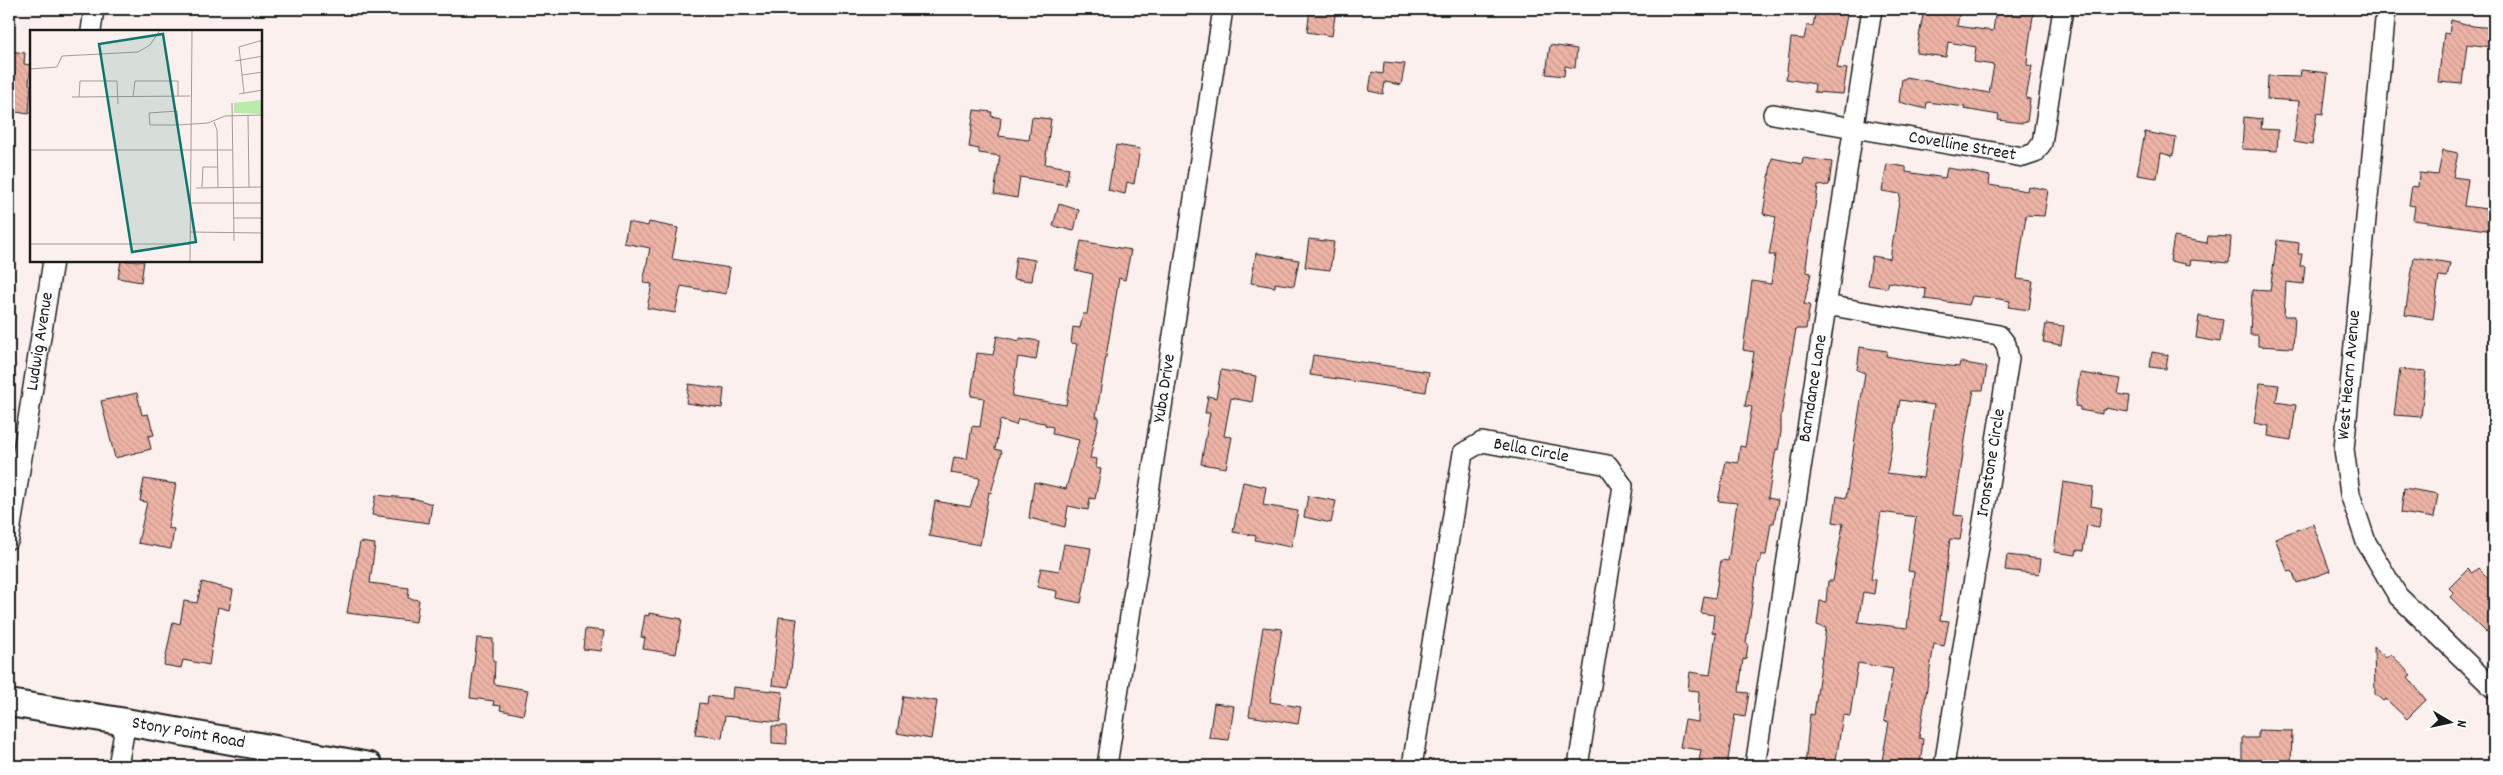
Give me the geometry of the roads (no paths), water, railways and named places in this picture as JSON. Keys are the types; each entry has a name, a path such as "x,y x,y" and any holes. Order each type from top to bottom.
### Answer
{"main road":[{"name":"Stony Point Road","path":"9,704 126,722 369,766"}],"street":[{"path":"91,30 94,9"},
{"name":"Yuba Drive","path":"1107,766 1223,9"},
{"name":"Barndance Lane","path":"1755,766 1872,9"},
{"name":"Covelline Street","path":"1773,114 2023,157 2035,153 2042,143 2063,9"},
{"name":"West Hearn Avenue","path":"2386,9 2344,449 2350,494 2366,542 2398,596 2494,689"},
{"name":"Ludwig Avenue","path":"9,540 54,262"},
{"name":"Ironstone Circle","path":"1826,305 1999,334 2006,344 2009,358 1944,766"},
{"name":"Bella Circle","path":"1412,766 1463,453 1482,442 1608,465 1623,486 1578,766"},
{"path":"118,766 126,722"}]}
